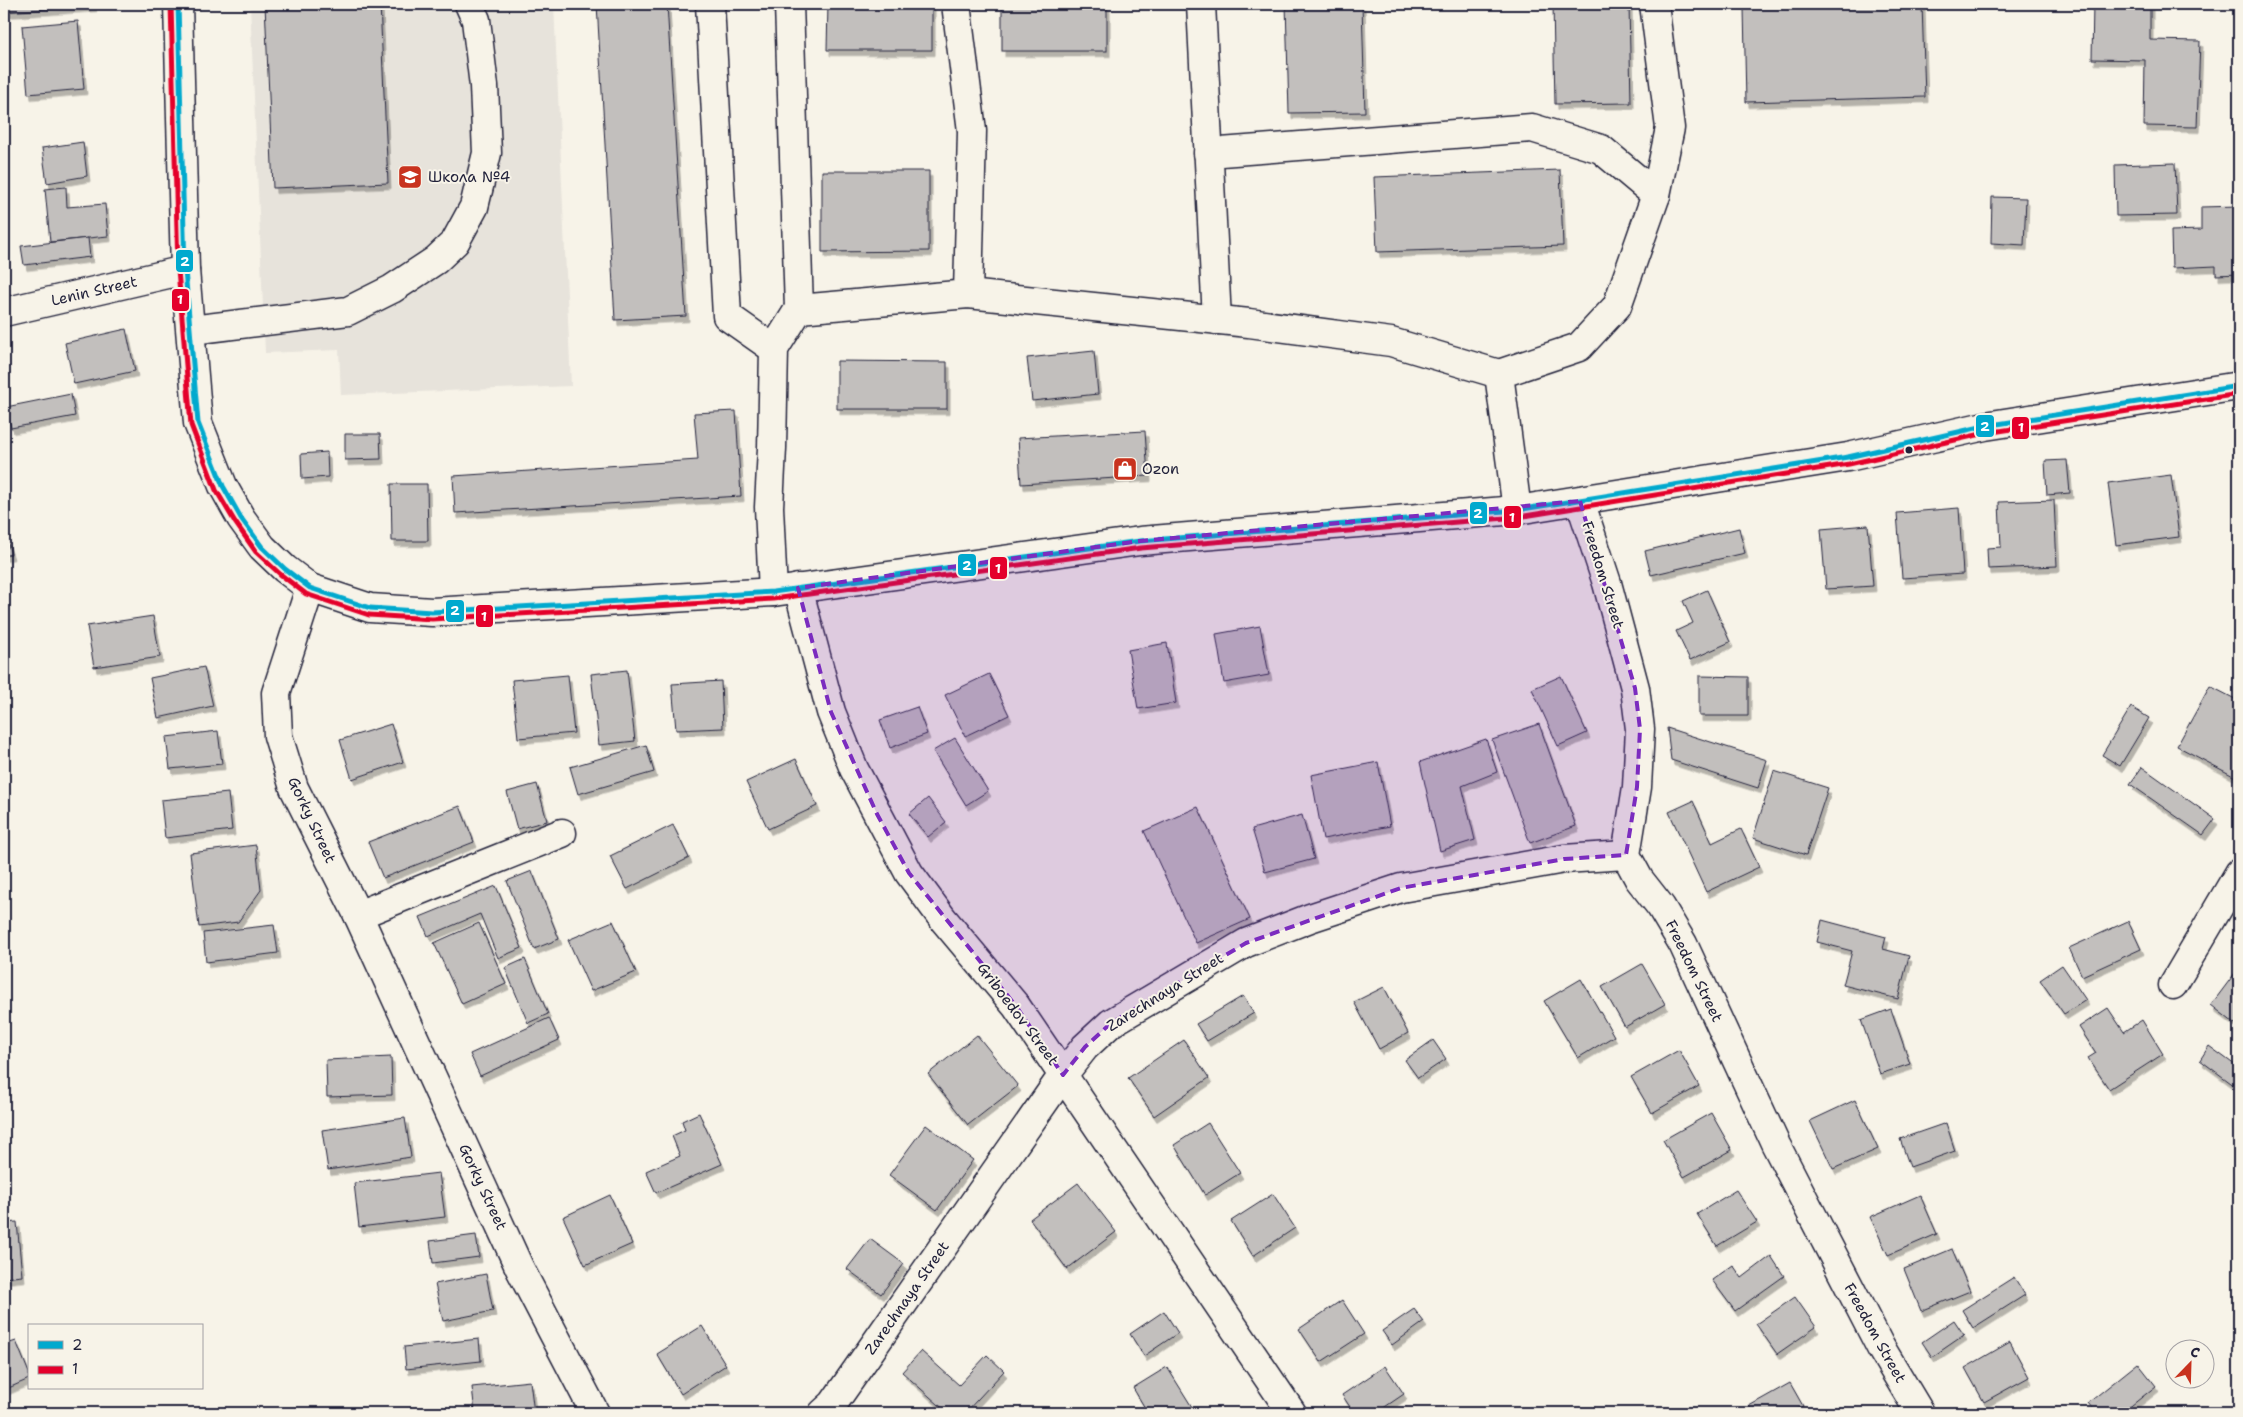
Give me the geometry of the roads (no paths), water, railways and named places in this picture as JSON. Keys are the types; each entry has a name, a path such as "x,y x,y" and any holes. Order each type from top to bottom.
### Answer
{"street":[{"path":"178,4 185,270 198,423 223,486 241,518 262,547 285,569 310,588 370,608 432,612 786,590 1140,541 1517,510 1580,502 1848,457 1985,426 2239,386"},
{"path":"191,330 348,311 392,290 436,260 455,242 474,208 486,153 476,20 469,4"},
{"path":"710,4 727,316 774,349 799,309 789,4"},
{"path":"956,4 972,130 968,294"},
{"path":"1200,4 1217,320"},
{"path":"799,309 968,294 1217,320 1391,342 1498,374 1579,347 1617,306 1656,195 1670,128 1654,4"},
{"path":"1208,153 1532,128 1601,149 1656,195"},
{"name":"Lenin Street","path":"4,312 185,270"},
{"name":"Griboedov Street","path":"774,349 772,448 768,507 786,590 854,769 909,873 943,918 1016,1006 1292,1413"},
{"path":"1498,374 1517,510"},
{"name":"Freedom Street","path":"1580,502 1607,583 1635,688 1640,729 1637,787 1626,855 1639,879 1661,907 1683,944 1776,1145 1881,1348 1920,1413"},
{"name":"Gorky Street","path":"310,588 276,693 278,736 294,788 358,915 520,1269 595,1413"},
{"path":"358,915 562,833"},
{"name":"Zarechnaya Street","path":"824,1413 833,1404 1063,1075 1085,1047 1112,1023 1246,943 1401,888 1564,859 1626,855"},
{"path":"2173,984 2239,873"}],"place":[{"name":"Школа №4","path":"410,177"},
{"name":"Ozon","path":"1125,469"}]}
